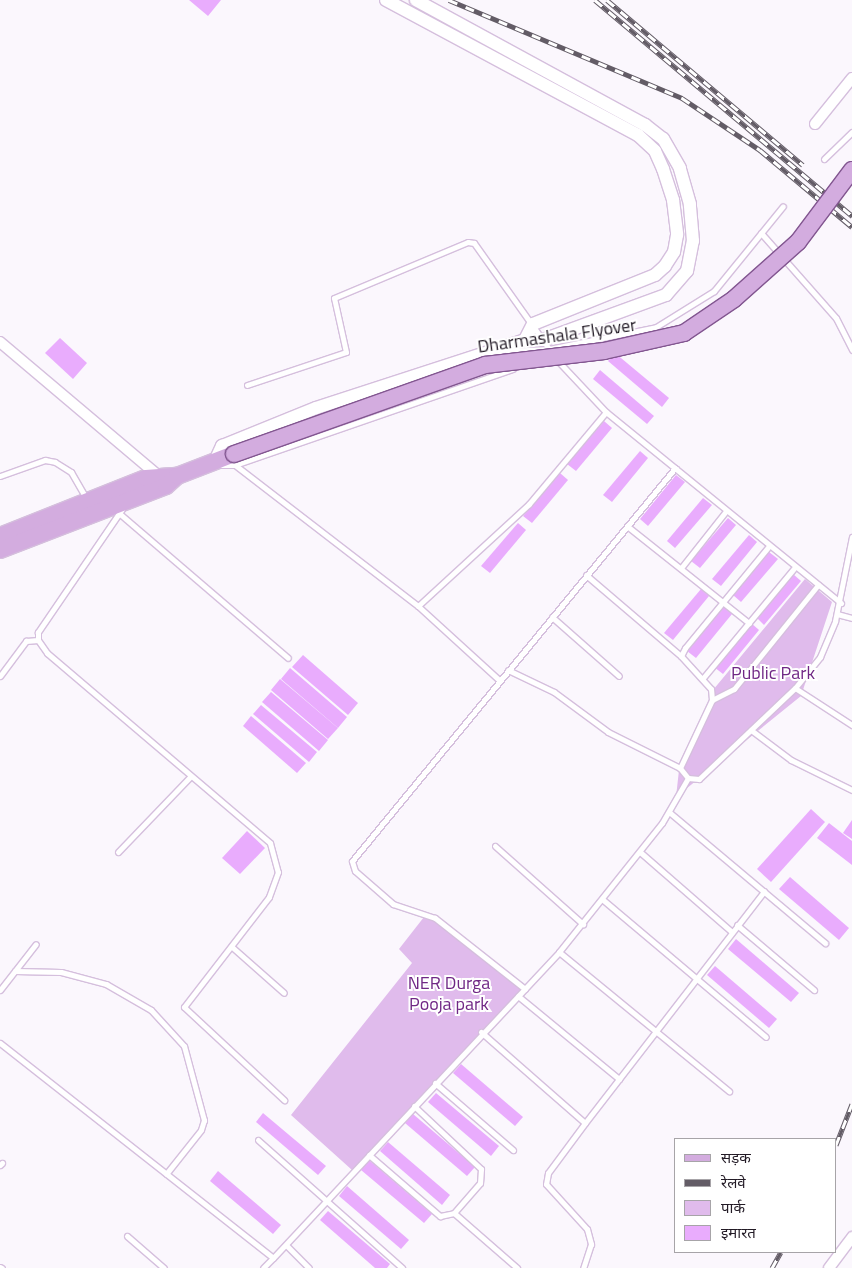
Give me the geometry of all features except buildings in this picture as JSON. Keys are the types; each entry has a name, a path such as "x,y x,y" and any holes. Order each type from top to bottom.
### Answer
{"main road":[{"name":"Dharmashala Flyover","path":"167,479 215,461 235,459 485,365 604,351 684,333 734,299 798,242 852,170"},
{"path":"0,536 91,509 123,508 167,479"},
{"path":"0,550 91,509 167,479"}],"street":[{"path":"386,0 638,135 655,151 673,200 677,235 674,252 665,266 655,275 533,324 525,340"},
{"path":"215,461 222,446 316,408 525,340 546,344 666,295 679,285 687,271 693,241 690,204 680,168 664,139 645,125 416,0"},
{"path":"815,124 852,78"},
{"path":"0,342 167,479"},
{"path":"829,1268 852,1237"}],"lane":[{"path":"824,159 852,132"},
{"path":"496,351 656,327 714,291 783,206"},
{"path":"761,233 836,318 852,350"},
{"path":"247,385 346,352 334,298 468,242 474,243 557,360 606,412 841,603"},
{"path":"235,459 496,374 557,360"},
{"path":"418,606 529,504 606,412"},
{"path":"235,459 418,606 500,680"},
{"path":"0,476 44,460 54,462 71,472 91,509"},
{"path":"525,988 435,918 392,904 352,867 352,861 675,468"},
{"path":"284,1100 185,1011 187,1002 232,948 269,897 278,872 270,843 47,653 38,640 38,632 123,508 288,658"},
{"path":"681,568 726,511"},
{"path":"627,526 749,623"},
{"path":"508,670 554,692 608,732 680,768 688,778 699,779 795,688 820,657 841,603 852,537"},
{"path":"682,656 722,602 769,546"},
{"path":"703,678 795,566"},
{"path":"586,575 682,656 711,689 712,700 680,768"},
{"path":"712,700 734,689 818,585"},
{"path":"837,614 852,618"},
{"path":"552,617 619,676"},
{"path":"0,676 26,641 38,640"},
{"path":"795,688 852,724"},
{"path":"751,730 791,760 852,790"},
{"path":"118,852 191,776"},
{"path":"263,1268 287,1246 481,1032 559,952 640,852 668,812 688,778"},
{"path":"668,812 764,890 825,943"},
{"path":"496,846 582,924"},
{"path":"640,852 732,932"},
{"path":"583,1268 591,1244 587,1229 546,1184 548,1173 764,890"},
{"path":"602,899 766,1037"},
{"path":"737,925 814,990"},
{"path":"0,990 36,944"},
{"path":"232,948 284,993"},
{"path":"559,952 654,1032 729,1091"},
{"path":"15,970 61,972 106,984 151,1010 184,1046 204,1120 201,1130 166,1174"},
{"path":"518,996 619,1079"},
{"path":"481,1032 585,1123"},
{"path":"0,1043 273,1258"},
{"path":"435,1083 513,1150"},
{"path":"369,1155 440,1216 454,1214 480,1183 481,1169 414,1106"},
{"path":"258,1140 402,1268"},
{"path":"454,1214 513,1267"},
{"path":"127,1236 164,1268"},
{"path":"287,1246 309,1268"}],"green space":[{"name":"Public Park","path":"805,579 832,602 801,696 676,797 679,770 711,710 713,690"},
{"name":"NER Durga Pooja park","path":"424,917 435,918 523,990 352,1170 291,1115 412,963 399,949"}],"railway":[{"path":"449,0 682,98 760,150 852,227"},
{"path":"595,0 852,216"},
{"path":"607,0 803,165"},
{"path":"837,1142 852,1104"},
{"path":"772,1268 780,1253"}]}
